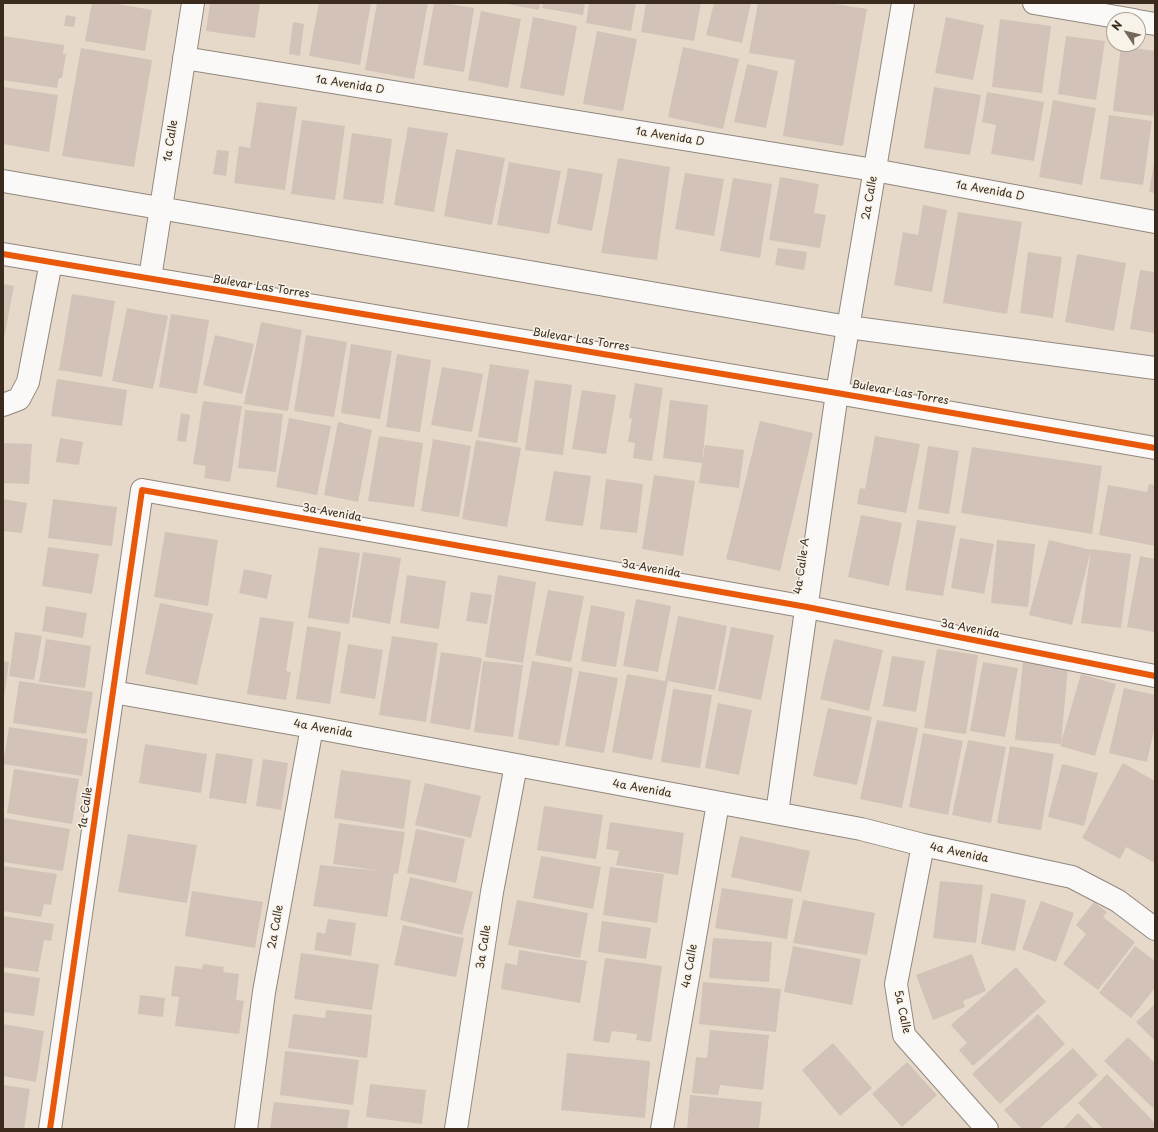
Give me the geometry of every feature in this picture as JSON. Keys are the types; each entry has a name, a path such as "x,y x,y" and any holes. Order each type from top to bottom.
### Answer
{"street":[{"name":"1a Calle","path":"150,278 193,3"},
{"name":"2a Calle","path":"837,392 903,3"},
{"path":"1034,3 1106,15"},
{"name":"1a Avenida D","path":"184,58 874,170 1155,222"},
{"path":"3,181 848,327 1155,368"},
{"name":"Bulevar Las Torres","path":"3,254 837,392 1155,448"},
{"path":"3,405 19,399 28,382 51,262"},
{"name":"4a Calle A","path":"777,814 837,392"},
{"name":"1a Calle","path":"50,1129 142,490"},
{"name":"3a Avenida","path":"142,490 806,607 1155,676"},
{"name":"4a Avenida","path":"113,692 312,727 861,829 1072,877 1118,901 1155,929"},
{"name":"2a Calle","path":"246,1129 264,992 312,727"},
{"name":"3a Calle","path":"456,1129 492,892 516,766"},
{"name":"4a Calle","path":"662,1129 718,803"},
{"name":"5a Calle","path":"923,844 896,984 904,1035 987,1129"}],"building":[{"path":"92,3 112,3 152,10 145,51 85,41"},
{"path":"210,3 260,3 255,38 206,31"},
{"path":"319,3 371,3 360,65 309,56"},
{"path":"377,3 428,3 414,79 365,70"},
{"path":"434,3 474,8 464,72 423,65"},
{"path":"502,3 540,3 539,10"},
{"path":"543,3 585,3 583,15 542,8"},
{"path":"589,3 636,3 631,31 586,23"},
{"path":"646,3 701,3 694,41 641,32"},
{"path":"714,3 751,3 742,43 706,35"},
{"path":"758,3 829,3 867,9 843,146 783,136 795,60 749,53"},
{"path":"481,11 521,19 508,88 468,80"},
{"path":"66,15 76,17 74,27 64,26"},
{"path":"533,17 577,26 564,96 520,88"},
{"path":"946,17 984,25 973,80 935,73"},
{"path":"1000,19 1051,26 1042,93 992,87"},
{"path":"293,22 304,24 300,56 289,54"},
{"path":"597,31 637,39 623,111 583,104"},
{"path":"3,36 64,45 63,54 66,54 62,78 59,78 57,88 3,80"},
{"path":"1066,36 1105,41 1096,100 1058,94"},
{"path":"683,47 739,59 723,129 668,117"},
{"path":"81,48 152,60 134,167 62,156"},
{"path":"1146,50 1155,51 1155,99 1153,116 1113,111 1120,52 1146,52"},
{"path":"747,64 778,71 766,128 734,122"},
{"path":"3,87 58,95 49,152 3,144"},
{"path":"934,87 981,95 970,155 924,148"},
{"path":"987,92 1044,102 1034,161 991,154 996,125 982,122"},
{"path":"1053,100 1096,108 1082,185 1039,177"},
{"path":"257,102 297,107 285,190 234,183 239,146 250,148"},
{"path":"1109,115 1152,121 1143,185 1100,179"},
{"path":"302,120 345,126 335,200 291,194"},
{"path":"408,127 448,133 434,212 394,205"},
{"path":"352,133 392,139 383,204 343,199"},
{"path":"456,149 505,158 492,225 444,216"},
{"path":"217,150 229,151 226,176 213,174"},
{"path":"618,158 670,167 657,260 601,253"},
{"path":"509,162 561,171 549,234 497,225"},
{"path":"1155,163 1155,193 1149,192"},
{"path":"568,168 603,174 592,231 557,224"},
{"path":"685,173 724,179 714,236 675,229"},
{"path":"780,177 819,184 814,213 826,215 820,248 769,240"},
{"path":"733,178 772,184 760,258 720,251"},
{"path":"923,205 947,210 932,292 894,285 903,232 918,235"},
{"path":"958,212 1022,222 1007,314 943,303"},
{"path":"778,248 807,252 804,270 775,265"},
{"path":"1028,252 1062,257 1053,318 1020,313"},
{"path":"1077,254 1126,263 1114,331 1065,322"},
{"path":"1140,270 1155,272 1155,333 1130,329"},
{"path":"3,284 14,286 4,338 3,338"},
{"path":"72,294 115,301 102,377 59,370"},
{"path":"127,308 168,316 153,389 112,381"},
{"path":"171,314 209,320 197,394 159,387"},
{"path":"261,322 302,330 288,411 244,404"},
{"path":"215,335 254,344 242,394 203,385"},
{"path":"306,335 347,342 334,417 294,411"},
{"path":"351,344 392,351 380,419 341,413"},
{"path":"397,354 431,360 420,432 386,427"},
{"path":"490,364 529,370 517,443 478,437"},
{"path":"442,367 483,374 472,432 431,425"},
{"path":"57,379 127,390 122,426 51,416"},
{"path":"535,380 572,385 563,455 525,450"},
{"path":"635,383 663,388 652,461 633,458 635,443 628,442 632,419 629,418"},
{"path":"582,390 616,395 606,454 572,449"},
{"path":"670,400 708,405 702,463 663,458"},
{"path":"203,401 242,406 230,482 204,478 206,466 193,464"},
{"path":"245,410 283,414 276,472 238,468"},
{"path":"181,413 190,415 186,442 177,441"},
{"path":"289,418 331,426 317,495 276,487"},
{"path":"760,421 813,433 780,571 726,559"},
{"path":"338,422 372,430 358,502 324,495"},
{"path":"379,436 423,443 414,507 368,501"},
{"path":"875,436 920,444 906,513 857,504 860,488 865,489"},
{"path":"60,438 83,442 79,465 56,462"},
{"path":"433,439 471,446 459,517 421,511"},
{"path":"476,440 521,448 507,527 462,519"},
{"path":"3,443 32,444 29,484 3,483"},
{"path":"705,445 744,450 739,488 699,483"},
{"path":"928,446 959,451 949,514 918,509"},
{"path":"972,447 1102,466 1092,534 961,513"},
{"path":"554,471 591,476 583,526 545,521"},
{"path":"654,475 695,481 683,556 642,549"},
{"path":"606,479 643,484 637,533 600,529"},
{"path":"1149,484 1155,485 1155,546 1099,535 1108,485 1147,492"},
{"path":"3,499 27,503 22,533 3,531"},
{"path":"53,499 117,507 112,546 48,538"},
{"path":"861,515 902,523 889,586 848,577"},
{"path":"917,520 956,526 943,596 905,590"},
{"path":"165,532 218,540 208,606 154,597"},
{"path":"960,538 994,544 984,594 951,588"},
{"path":"997,540 1035,544 1028,607 991,603"},
{"path":"1049,540 1091,550 1072,625 1029,615"},
{"path":"48,547 99,554 92,594 42,586"},
{"path":"319,547 360,553 349,624 308,618"},
{"path":"1091,549 1131,554 1121,628 1081,623"},
{"path":"363,552 401,558 390,624 352,617"},
{"path":"1140,556 1155,559 1155,632 1127,627"},
{"path":"244,569 272,575 267,599 239,593"},
{"path":"407,575 446,581 439,629 400,623"},
{"path":"498,575 536,582 523,663 485,657"},
{"path":"548,590 584,596 571,662 535,655"},
{"path":"471,592 492,595 487,624 466,621"},
{"path":"636,599 671,606 658,672 623,666"},
{"path":"160,603 213,614 197,685 145,674"},
{"path":"591,605 625,612 616,667 581,661"},
{"path":"46,606 87,613 83,638 42,631"},
{"path":"678,616 727,626 715,690 668,681 652,760 612,752 627,674 665,681"},
{"path":"260,617 294,622 286,671 291,672 286,700 247,694"},
{"path":"307,626 341,632 330,704 296,699"},
{"path":"731,627 774,635 761,700 718,691"},
{"path":"15,632 42,636 34,680 9,676"},
{"path":"392,636 438,643 426,722 379,715"},
{"path":"46,639 91,646 85,688 39,682"},
{"path":"834,639 883,650 869,711 820,699"},
{"path":"348,644 383,650 375,699 340,693"},
{"path":"937,649 978,655 966,734 924,728"},
{"path":"441,652 482,658 470,730 430,723"},
{"path":"892,656 925,661 916,712 883,706"},
{"path":"3,661 9,662 4,698 3,698"},
{"path":"483,661 523,665 513,737 474,732"},
{"path":"532,661 573,668 559,746 518,739"},
{"path":"1023,661 1068,666 1061,744 1015,740"},
{"path":"983,662 1018,668 1005,737 970,731"},
{"path":"579,671 618,678 604,753 565,746"},
{"path":"1081,674 1116,684 1095,756 1060,746"},
{"path":"19,681 93,692 86,734 13,723"},
{"path":"1124,688 1155,695 1155,726 1147,762 1109,753"},
{"path":"673,689 712,695 700,768 661,762"},
{"path":"718,703 752,710 739,775 705,768"},
{"path":"828,708 872,717 857,785 813,776"},
{"path":"877,720 918,728 902,808 860,799"},
{"path":"9,727 88,739 82,776 3,764"},
{"path":"923,733 963,741 948,815 909,807"},
{"path":"968,740 1006,747 991,823 952,815"},
{"path":"145,744 207,754 201,793 139,783"},
{"path":"1010,746 1054,754 1041,830 997,823"},
{"path":"216,753 253,759 246,804 209,798"},
{"path":"263,759 288,763 281,810 256,806"},
{"path":"1123,763 1155,781 1155,863 1126,847 1120,859 1082,838"},
{"path":"1062,764 1098,773 1084,826 1048,817"},
{"path":"14,769 79,779 72,824 7,813"},
{"path":"341,770 411,780 404,829 334,818"},
{"path":"425,783 481,796 471,838 415,825"},
{"path":"544,806 603,815 596,859 537,850"},
{"path":"3,818 70,829 63,871 3,862"},
{"path":"610,822 684,833 678,875 616,865 619,851 606,849"},
{"path":"339,823 405,832 398,874 394,873 387,917 313,906 320,865 383,871 333,864"},
{"path":"416,829 465,839 456,883 407,873"},
{"path":"128,834 197,845 187,903 118,892"},
{"path":"740,836 810,851 801,892 731,877"},
{"path":"541,856 601,867 593,909 533,898"},
{"path":"3,866 57,874 51,905 44,904 41,917 3,911"},
{"path":"610,867 664,874 657,923 603,915"},
{"path":"410,877 473,892 462,935 400,920"},
{"path":"940,881 983,885 976,943 933,938"},
{"path":"722,888 793,899 787,939 715,928"},
{"path":"192,891 263,902 255,948 185,936"},
{"path":"991,893 1026,900 1015,951 981,944"},
{"path":"517,900 588,913 580,958 508,945"},
{"path":"803,900 875,913 867,955 793,943"},
{"path":"1041,901 1074,913 1056,962 1022,949"},
{"path":"1094,902 1107,912 1103,917 1135,942 1098,990 1063,964 1086,934 1076,925"},
{"path":"3,916 54,924 51,941 44,940 38,972 3,967"},
{"path":"328,919 356,923 351,956 314,950 317,932 325,934"},
{"path":"602,921 651,928 646,959 598,952"},
{"path":"403,925 464,938 456,977 394,965"},
{"path":"713,938 772,942 769,982 709,978"},
{"path":"793,946 861,959 852,1005 784,992"},
{"path":"1135,946 1155,961 1155,988 1131,1018 1099,993"},
{"path":"519,950 587,961 580,1003 501,989 505,963 517,965"},
{"path":"301,953 379,964 372,1010 294,999"},
{"path":"972,954 986,991 963,1001 965,1007 933,1020 916,975"},
{"path":"605,958 662,966 651,1042 636,1040 637,1034 612,1031 609,1043 593,1041"},
{"path":"203,964 224,967 223,972 239,974 236,1000 244,1001 239,1034 175,1026 179,997 171,996 175,966 202,969"},
{"path":"1016,967 1046,1002 973,1066 959,1050 967,1043 951,1025"},
{"path":"3,972 40,978 34,1016 3,1012"},
{"path":"703,982 781,989 776,1032 699,1024"},
{"path":"140,995 165,998 163,1017 138,1014"},
{"path":"1155,1004 1155,1041 1136,1022"},
{"path":"326,1010 372,1015 367,1058 288,1048 293,1014 325,1018"},
{"path":"1038,1014 1065,1044 1000,1104 972,1074"},
{"path":"3,1024 44,1031 36,1082 3,1076"},
{"path":"710,1030 769,1035 763,1090 720,1085 718,1095 692,1093 696,1057 707,1058"},
{"path":"1128,1037 1155,1063 1155,1105 1153,1108 1104,1061"},
{"path":"833,1043 872,1088 840,1116 802,1070"},
{"path":"1073,1048 1098,1075 1039,1129 1022,1129 1004,1110"},
{"path":"285,1051 359,1060 353,1105 280,1095"},
{"path":"567,1053 650,1061 645,1118 561,1110"},
{"path":"907,1062 937,1095 902,1127 872,1094"},
{"path":"1107,1074 1155,1123 1155,1129 1103,1129 1078,1103"},
{"path":"370,1084 426,1090 422,1124 366,1117"},
{"path":"3,1085 30,1089 24,1129 3,1129"},
{"path":"690,1095 762,1102 759,1129 687,1129"},
{"path":"274,1102 350,1110 347,1129 270,1129"},
{"path":"1078,1113 1094,1129 1063,1129"}],"cycle path":[{"path":"3,254 837,393 1155,448"},
{"path":"50,1129 142,490 807,607 1155,676"}]}
